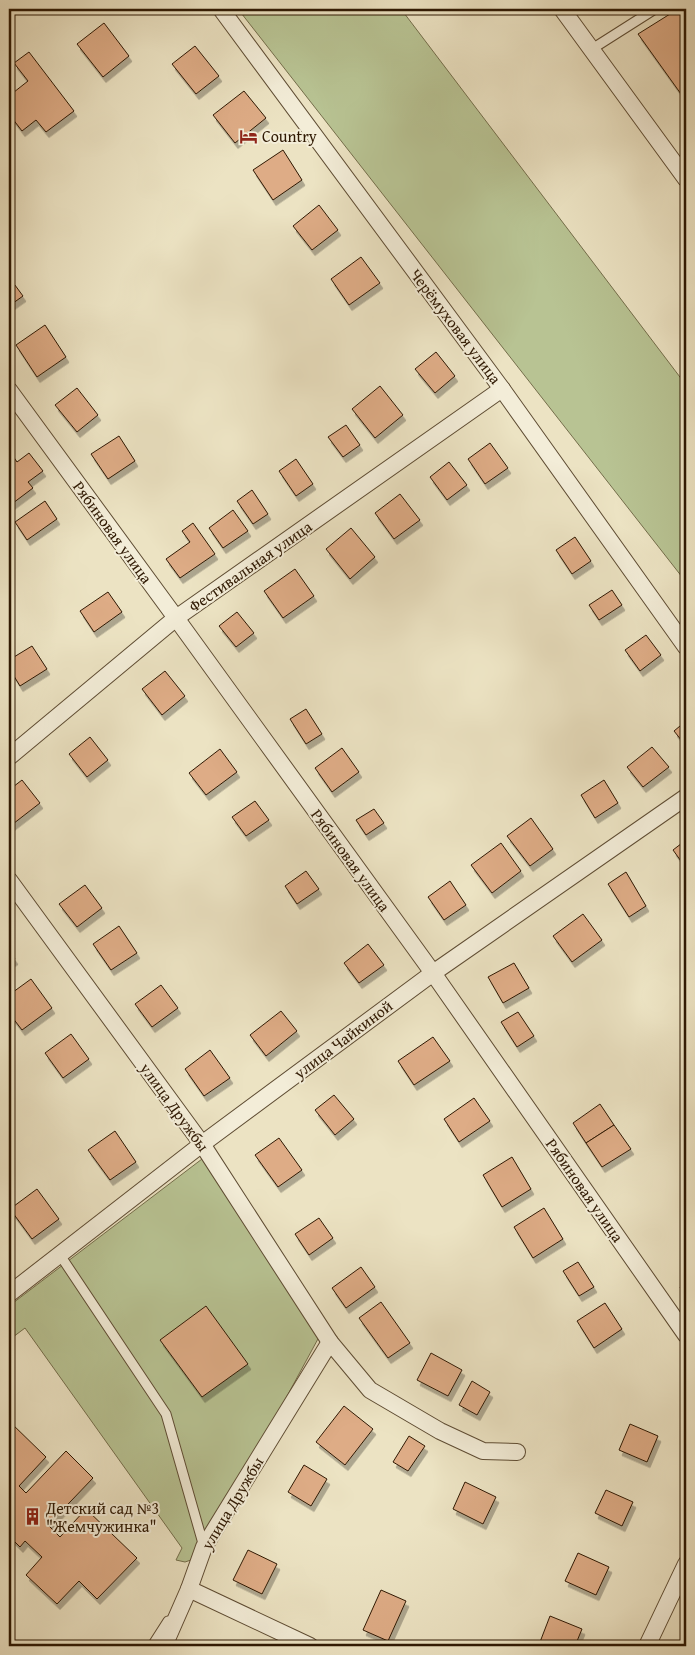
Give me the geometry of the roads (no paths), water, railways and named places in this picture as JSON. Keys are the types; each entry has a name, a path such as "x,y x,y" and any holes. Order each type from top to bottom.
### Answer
{"street":[{"name":"Черёмуховая улица","path":"221,9 502,388 686,647"},
{"path":"562,9 686,178"},
{"name":"Фестивальная улица","path":"9,757 176,618 502,388"},
{"name":"Рябиновая улица","path":"9,390 433,973 686,1334"},
{"name":"улица Чайкиной","path":"9,1294 202,1144 433,973 686,797"},
{"name":"улица Дружбы","path":"9,880 202,1144 330,1342 370,1390 440,1431 483,1451 517,1452"},
{"name":"улица Дружбы","path":"164,1646 189,1589 204,1547 330,1342"},
{"path":"647,1646 686,1564"},
{"path":"189,1589 310,1646"}],"lane":[{"path":"592,49 655,9"},
{"path":"60,1255 166,1414 204,1547"},
{"path":"152,1646 189,1589"}],"place":[{"name":"Country","path":"248,136"},
{"name":"Детский сад №3 \"Жемчужинка\"","path":"32,1517"}]}
